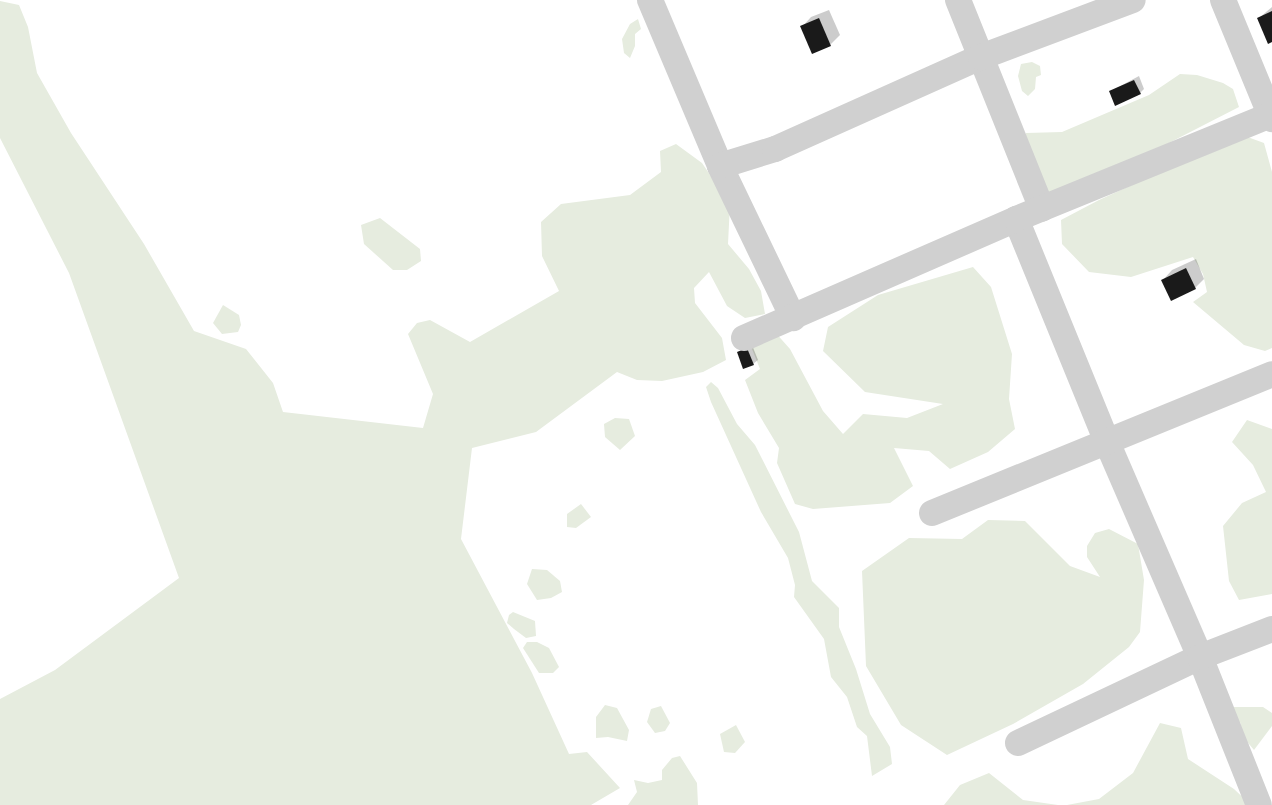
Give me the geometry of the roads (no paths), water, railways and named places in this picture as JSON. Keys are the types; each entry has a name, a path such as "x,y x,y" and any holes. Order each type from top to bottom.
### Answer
{"street":[{"path":"650,0 720,166 793,318"},
{"path":"958,0 1042,209"},
{"path":"720,166 775,149 981,57 1132,0"},
{"path":"744,338 1016,219 1271,118 1223,0"},
{"path":"1016,219 1107,442 1200,657 1259,805"},
{"path":"932,513 1272,374"},
{"path":"1018,743 1200,657 1272,628"}]}
